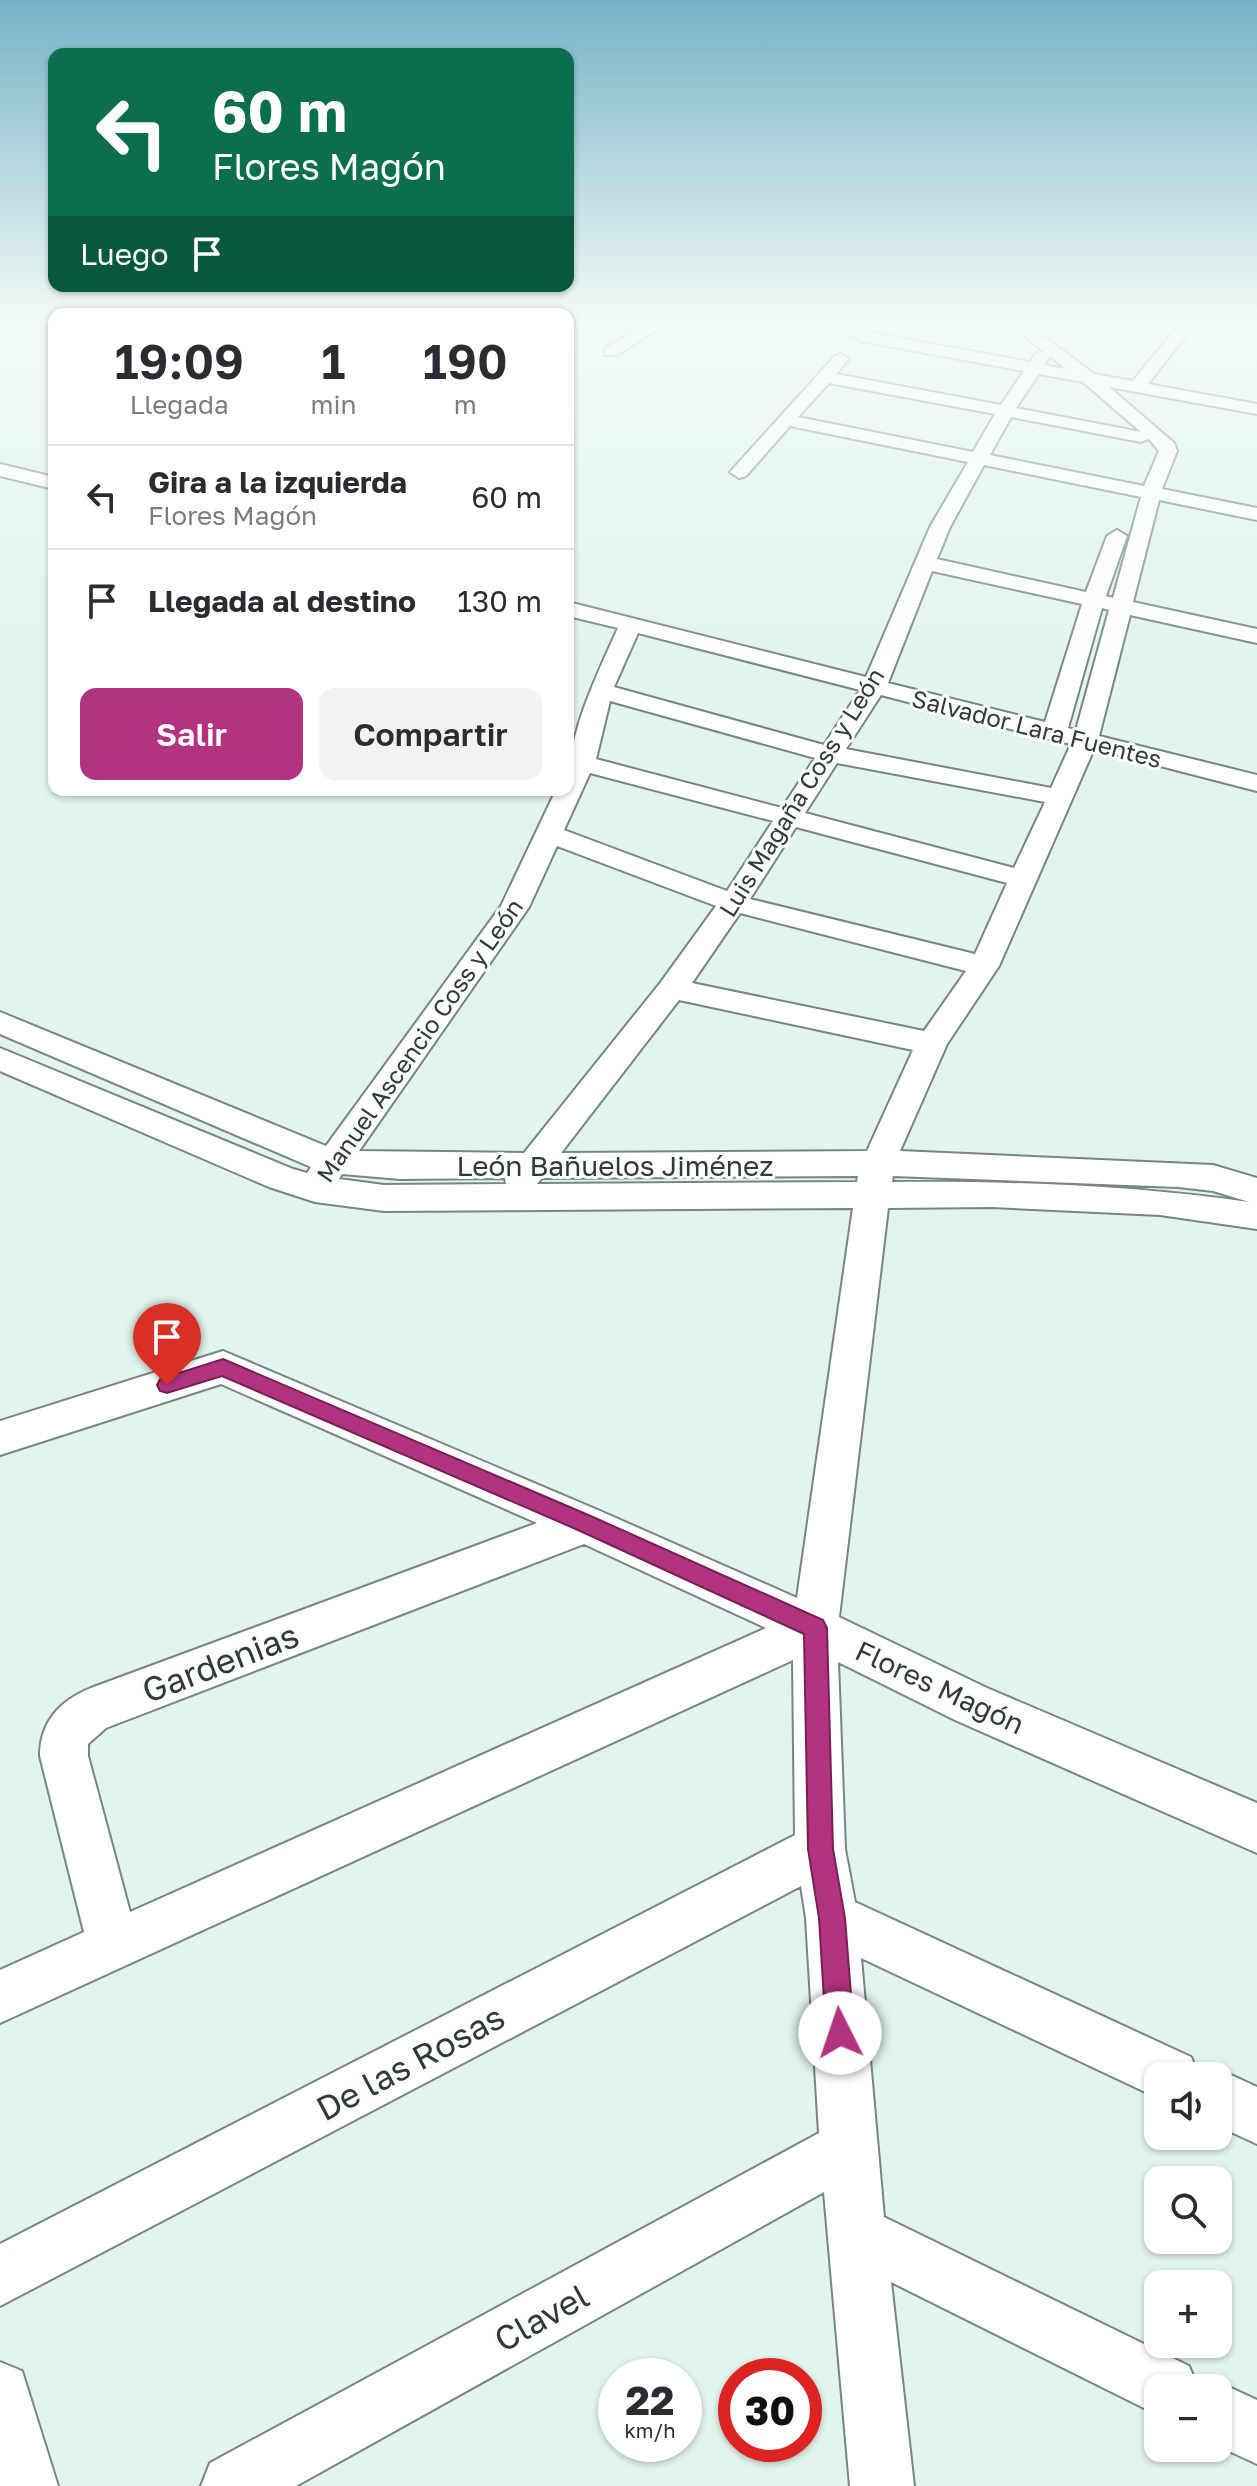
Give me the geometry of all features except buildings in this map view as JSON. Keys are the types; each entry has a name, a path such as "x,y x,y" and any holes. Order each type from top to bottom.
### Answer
{"street":[{"path":"739,472 771,437"},
{"path":"873,437 1102,481 1256,505"},
{"name":"Luis Magaña Coss y León","path":"509,1197 672,989 733,903 874,687 940,527 991,437"},
{"path":"882,2486 848,2148 832,1918 820,1849 815,1628 875,1179 932,1043 984,966 1085,741 1120,606 1151,453 1141,437"},
{"path":"1054,733 1094,600 1144,487 1168,451 1158,437"},
{"path":"0,470 48,482"},
{"path":"926,563 1257,636"},
{"name":"Salvador Lara Fuentes","path":"574,611 1257,783"},
{"name":"Manuel Ascencio Coss y León","path":"574,780 582,763 601,691 631,625"},
{"path":"601,691 830,754 1060,797"},
{"path":"582,763 1023,879"},
{"name":"Manuel Ascencio Coss y León","path":"323,1175 515,907 567,796"},
{"path":"549,834 733,903 984,966"},
{"path":"672,989 932,1043"},
{"name":"León Bañuelos Jiménez","path":"0,1022 323,1175 384,1198 509,1197 875,1179"},
{"name":"León Bañuelos Jiménez","path":"9,1074 281,1178 400,1166 532,1165 875,1179 992,1194 1160,1202 1216,1193 1257,1191"},
{"name":"León Bañuelos Jiménez","path":"1216,1193 1257,1216"},
{"name":"Flores Magón","path":"0,1438 223,1367 585,1524 815,1628 971,1704 1257,1828"},
{"name":"Gardenias","path":"113,1945 64,1756 66,1735 72,1725 91,1711 585,1524"},
{"path":"0,1997 815,1628"},
{"name":"De las Rosas","path":"0,2276 820,1849"},
{"path":"832,1918 1144,2063"},
{"path":"1232,2104 1257,2116"},
{"name":"Clavel","path":"233,2486 848,2148"},
{"path":"858,2235 1144,2377"},
{"path":"0,2393 26,2486"},
{"path":"1232,2420 1257,2433"}],"route":[{"path":"167,1385 223,1367 815,1628 820,1849 832,1918 840,2033"}]}
